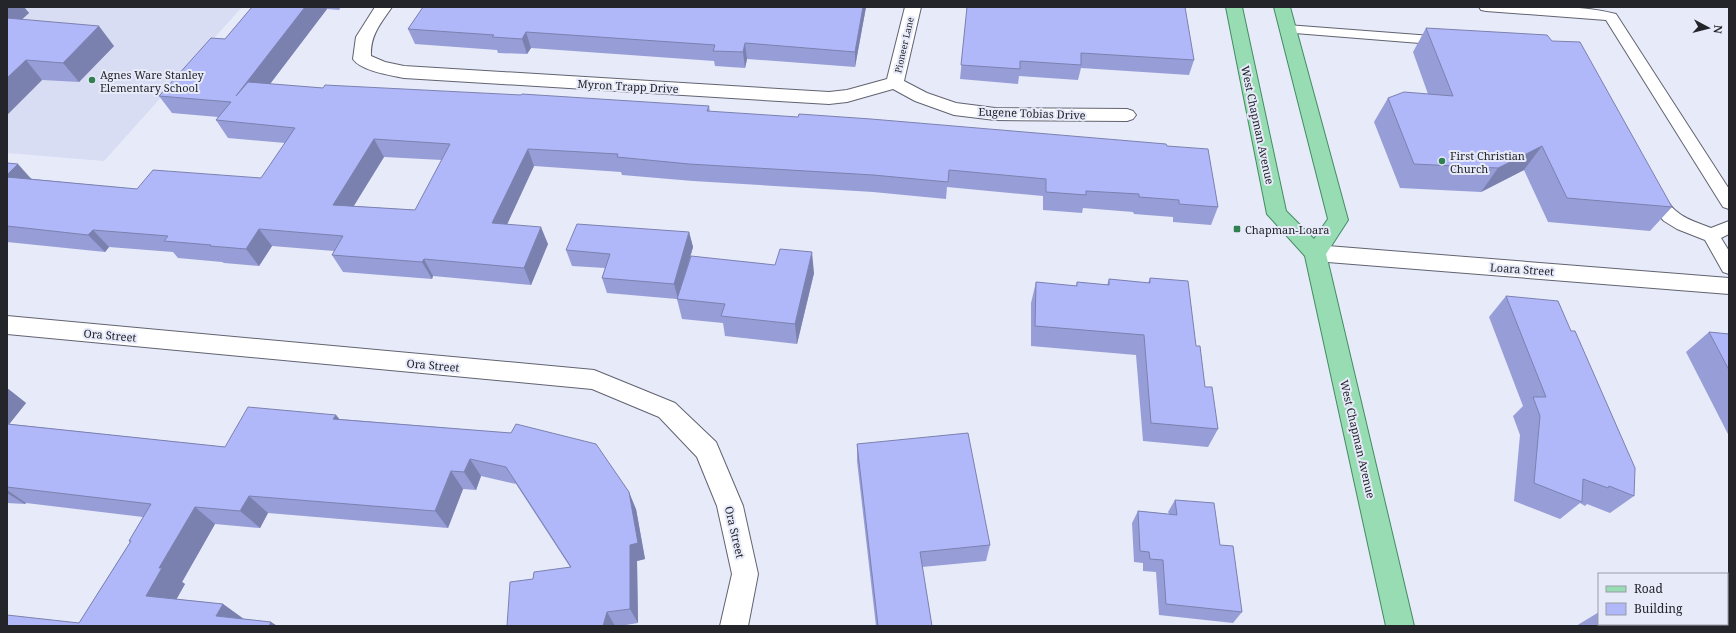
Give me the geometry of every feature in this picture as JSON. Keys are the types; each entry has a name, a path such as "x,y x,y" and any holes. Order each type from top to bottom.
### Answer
{"main road":[{"name":"West Chapman Avenue","path":"1234,7 1277,214 1315,253 1400,626"},
{"path":"1282,7 1338,220 1315,253"}],"street":[{"name":"Myron Trapp Drive","path":"384,7 367,30 361,46 362,59 380,67 404,72 828,98 847,96 895,83"},
{"name":"Pioneer Lane","path":"895,83 913,7"},
{"name":"Eugene Tobias Drive","path":"895,83 921,98 954,109 995,114 1127,115"},
{"name":"Loara Street","path":"1315,253 1729,286"},
{"name":"Ora Street","path":"7,325 594,380 667,410 707,450 730,506 745,574 734,626"}],"lane":[{"path":"1486,7 1599,14 1611,17 1729,204"},
{"path":"1287,29 1456,41"},
{"path":"1646,182 1667,215 1673,220 1711,235 1729,267"},
{"path":"1711,235 1729,227"}],"shaded area":[{"name":"Agnes Ware Stanley Elementary School","path":"7,7 242,7 104,161 7,153"}],"building":[{"path":"252,7 305,7 236,96 248,82 323,88 325,85 522,94 709,106 707,111 798,117 799,114 871,119 1166,144 1167,146 1208,149 1218,207 1179,204 1179,200 1139,197 1139,194 1086,191 1086,195 1046,192 1046,179 949,170 948,182 873,175 689,164 617,157 618,154 528,149 492,223 541,227 524,268 424,259 422,262 332,255 343,236 259,229 246,249 164,241 168,236 93,230 88,235 7,226 7,177 137,189 153,170 261,178 295,128 216,120 231,102 159,96 211,38 225,39","holes":["374,139 450,144 415,210 333,205"]},
{"path":"423,7 863,7 855,52 745,43 743,52 713,51 715,45 526,32 522,39 492,37 494,35 408,29"},
{"path":"967,7 1185,7 1194,60 1081,53 1081,65 1020,61 1020,69 961,65"},
{"path":"7,18 99,26 63,63 26,60 7,78"},
{"path":"1426,28 1547,35 1552,41 1580,42 1672,207 1567,198 1542,146 1498,168 1414,164 1388,98 1404,92 1453,96"},
{"path":"7,163 18,164 7,175"},
{"path":"577,224 689,232 674,284 602,278 610,254 566,250"},
{"path":"780,249 812,252 795,324 721,316 725,304 677,299 691,256 775,265"},
{"path":"1150,278 1188,281 1196,346 1200,346 1205,387 1212,387 1218,429 1151,423 1144,335 1035,326 1036,282 1077,286 1077,282 1109,285 1109,279 1150,283"},
{"path":"1506,296 1558,301 1571,331 1575,331 1635,468 1634,496 1609,486 1608,488 1583,479 1582,502 1534,483 1540,416 1533,397 1546,397"},
{"path":"1709,332 1729,334 1729,370"},
{"path":"248,407 336,415 333,419 511,433 516,424 596,444 629,492 638,543 630,545 630,609 607,612 603,626 507,626 510,582 533,579 534,572 571,567 506,467 470,459 464,472 451,471 435,511 249,496 240,511 195,507 159,568 162,568 146,596 223,604 216,616 271,622 269,626 7,626 7,615 79,623 131,541 129,541 151,504 7,487 7,424 225,447"},
{"path":"968,433 990,545 920,552 932,626 878,626 857,444"},
{"path":"1175,500 1214,503 1220,545 1233,546 1242,612 1166,604 1163,560 1150,559 1149,552 1140,551 1138,511 1177,515"},
{"path":"1712,625 1712,626 1604,626"}],"place":[{"name":"Agnes Ware Stanley Elementary School","path":"92,80"},
{"name":"First Christian Church","path":"1442,161"},
{"name":"Chapman-Loara","path":"1237,229"}]}
